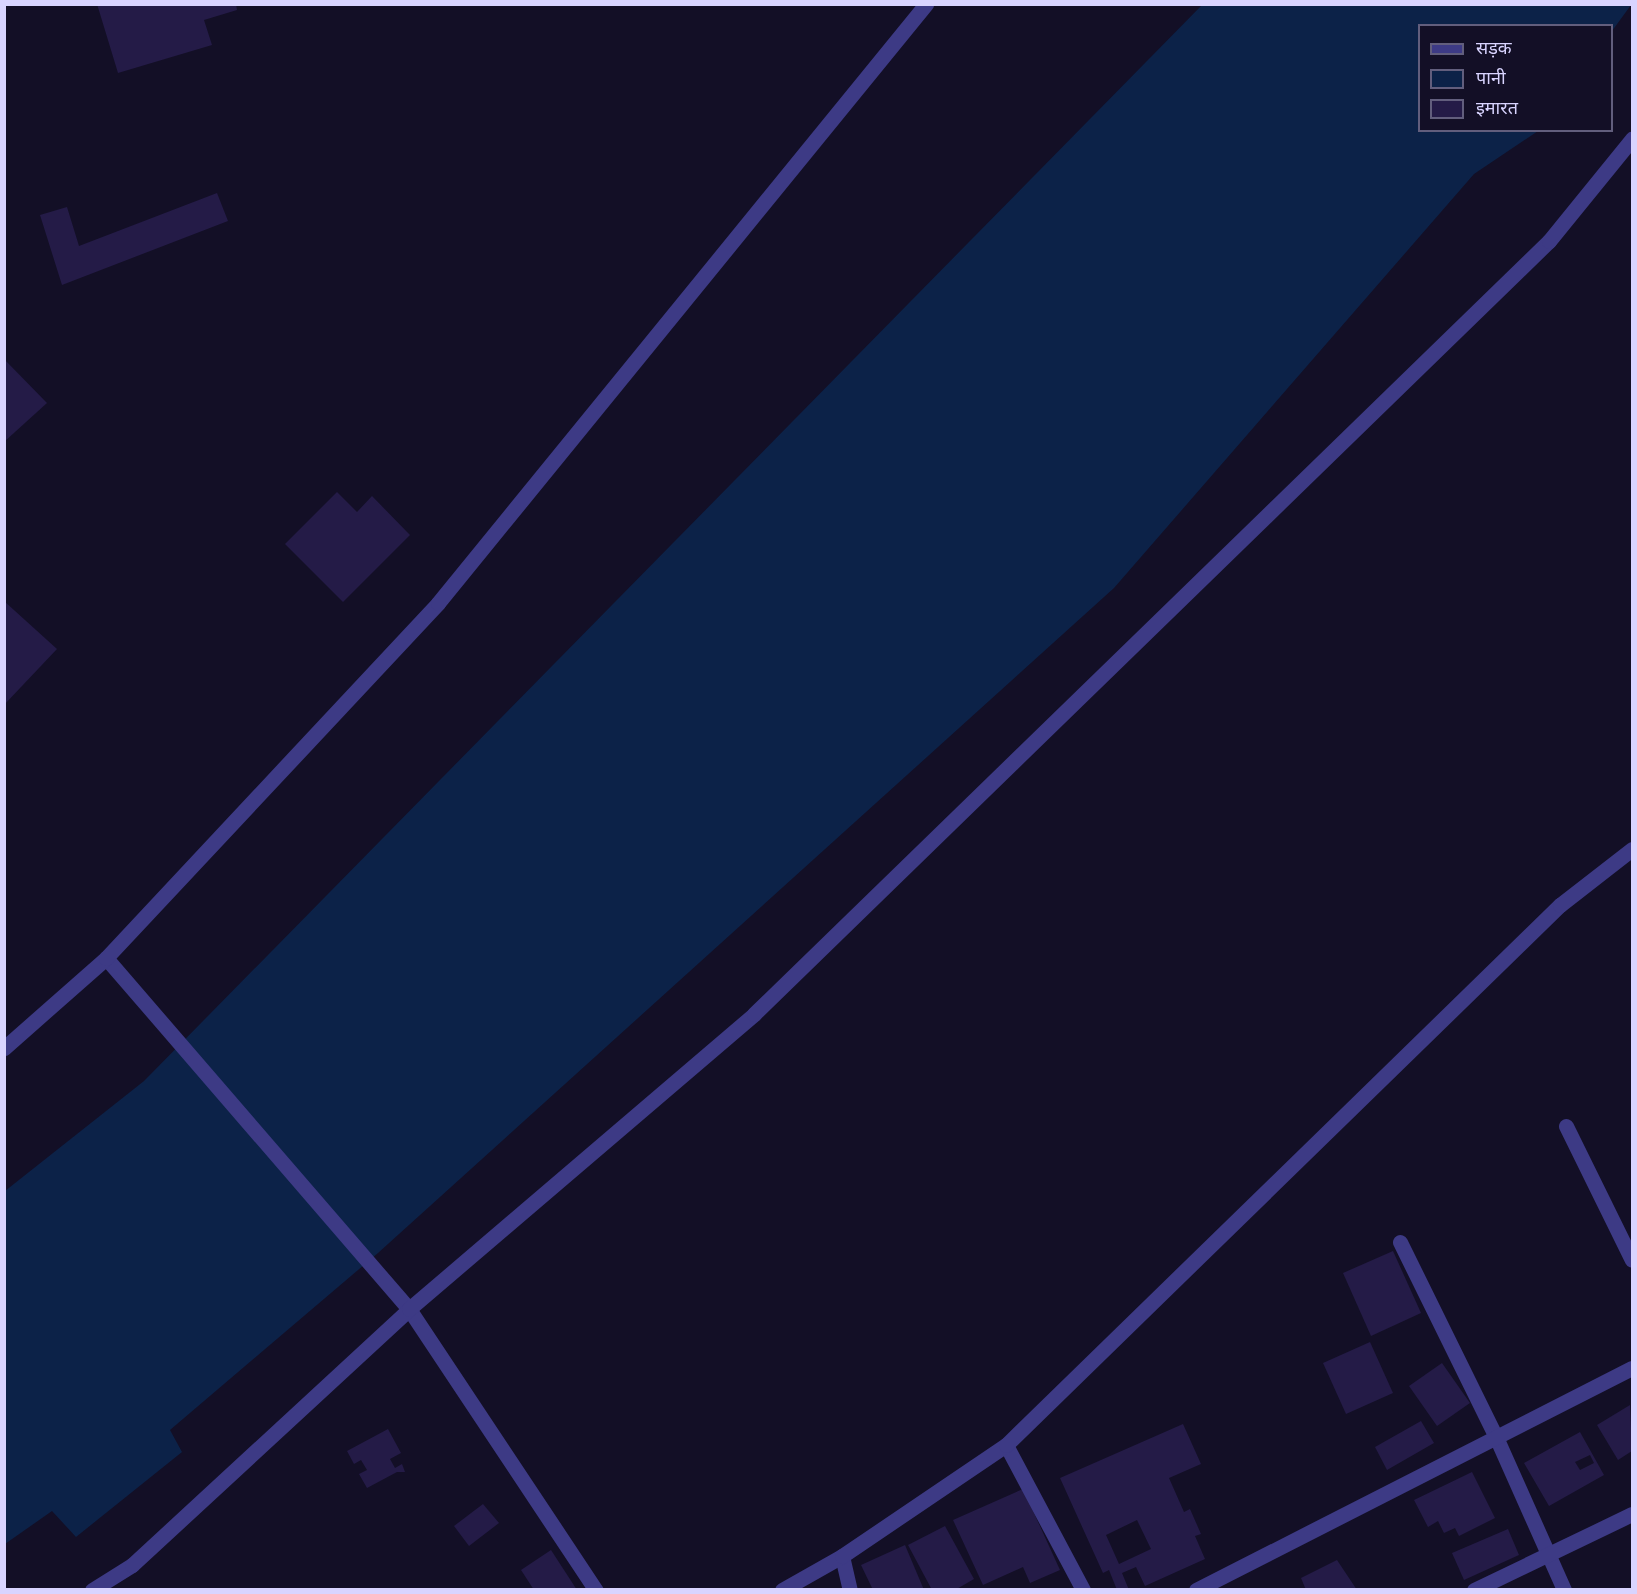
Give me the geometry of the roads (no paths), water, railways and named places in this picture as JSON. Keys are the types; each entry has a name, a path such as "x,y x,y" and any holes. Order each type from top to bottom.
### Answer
{"street":[{"path":"4,1048 106,958 438,603 926,4"},
{"path":"92,1590 132,1565 409,1309 754,1014 1549,241 1632,139"},
{"path":"782,1590 842,1556 1006,1445 1560,905 1632,849"},
{"path":"106,958 409,1309 596,1590"},
{"path":"1566,1126 1632,1260"},
{"path":"1400,1242 1496,1437 1546,1554 1564,1590"},
{"path":"1196,1590 1632,1368"},
{"path":"1006,1445 1083,1590"},
{"path":"1474,1590 1632,1514"},
{"path":"842,1556 850,1590"}],"water":[{"path":"1202,5 1631,5 1613,30 1613,24 1418,24 1418,132 1537,132 1474,174 1114,588 378,1253 170,1430 182,1452 76,1537 52,1511 5,1544 5,1191 144,1081"}]}
